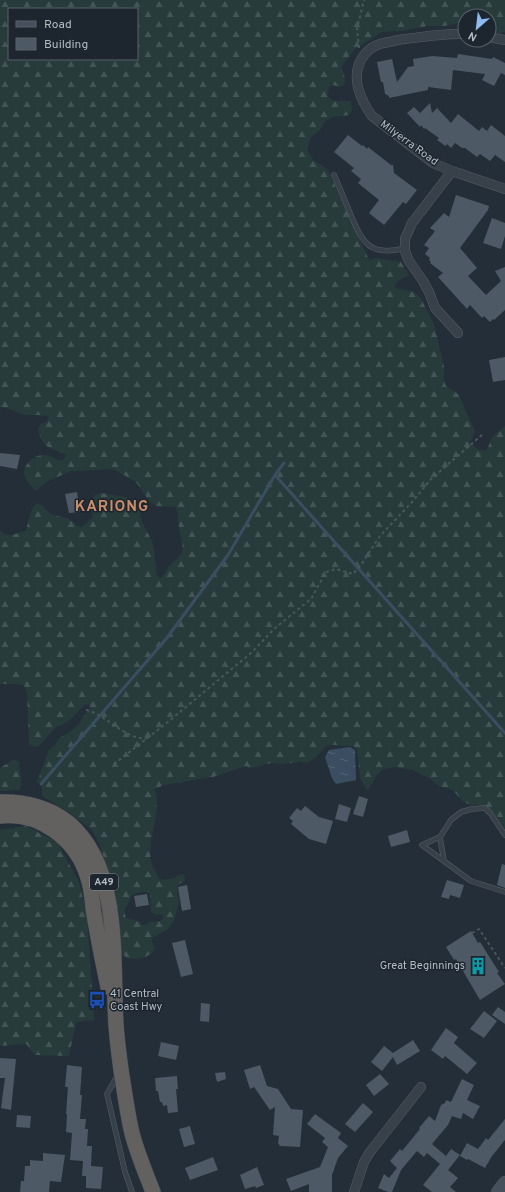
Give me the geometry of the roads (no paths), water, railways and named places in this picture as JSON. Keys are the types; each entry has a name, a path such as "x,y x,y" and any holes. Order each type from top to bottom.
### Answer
{"highway":[{"name":"A49","path":"0,802 28,804 52,812 64,819 76,829 87,843 93,852 102,874 109,907 114,949 116,1025 121,1070 132,1130 153,1192"},
{"name":"A49","path":"0,816 31,818 51,828 68,841 79,857 88,878 101,954 116,1025"}],"street":[{"name":"Milyerra Road","path":"457,34 441,35 379,44 366,52 360,60 356,72 360,95 365,107 372,116 433,163 505,189"},
{"path":"452,171 412,223 405,239 405,248 407,257 423,281 435,308 458,333"},
{"path":"354,1192 364,1162 370,1152 421,1087"}],"lane":[{"path":"334,175 358,232 368,244 374,248 387,251 405,248"},
{"path":"505,835 491,814 485,808 472,809 462,812 451,820 440,837 422,845 471,881 505,892"},
{"path":"440,837 444,862"},
{"path":"121,1070 107,1094 125,1172 132,1192"}],"water":[{"path":"350,747 355,750 356,780 336,784 332,778 325,757 329,750"}],"waterway":[{"path":"275,475 284,463"},
{"path":"41,784 166,639 228,555 275,475 505,733"}],"place":[{"name":"Great Beginnings","path":"478,966"},
{"name":"41 Central Coast Hwy","path":"97,1000"}],"district":[{"name":"KARIONG","path":"112,507"}]}
